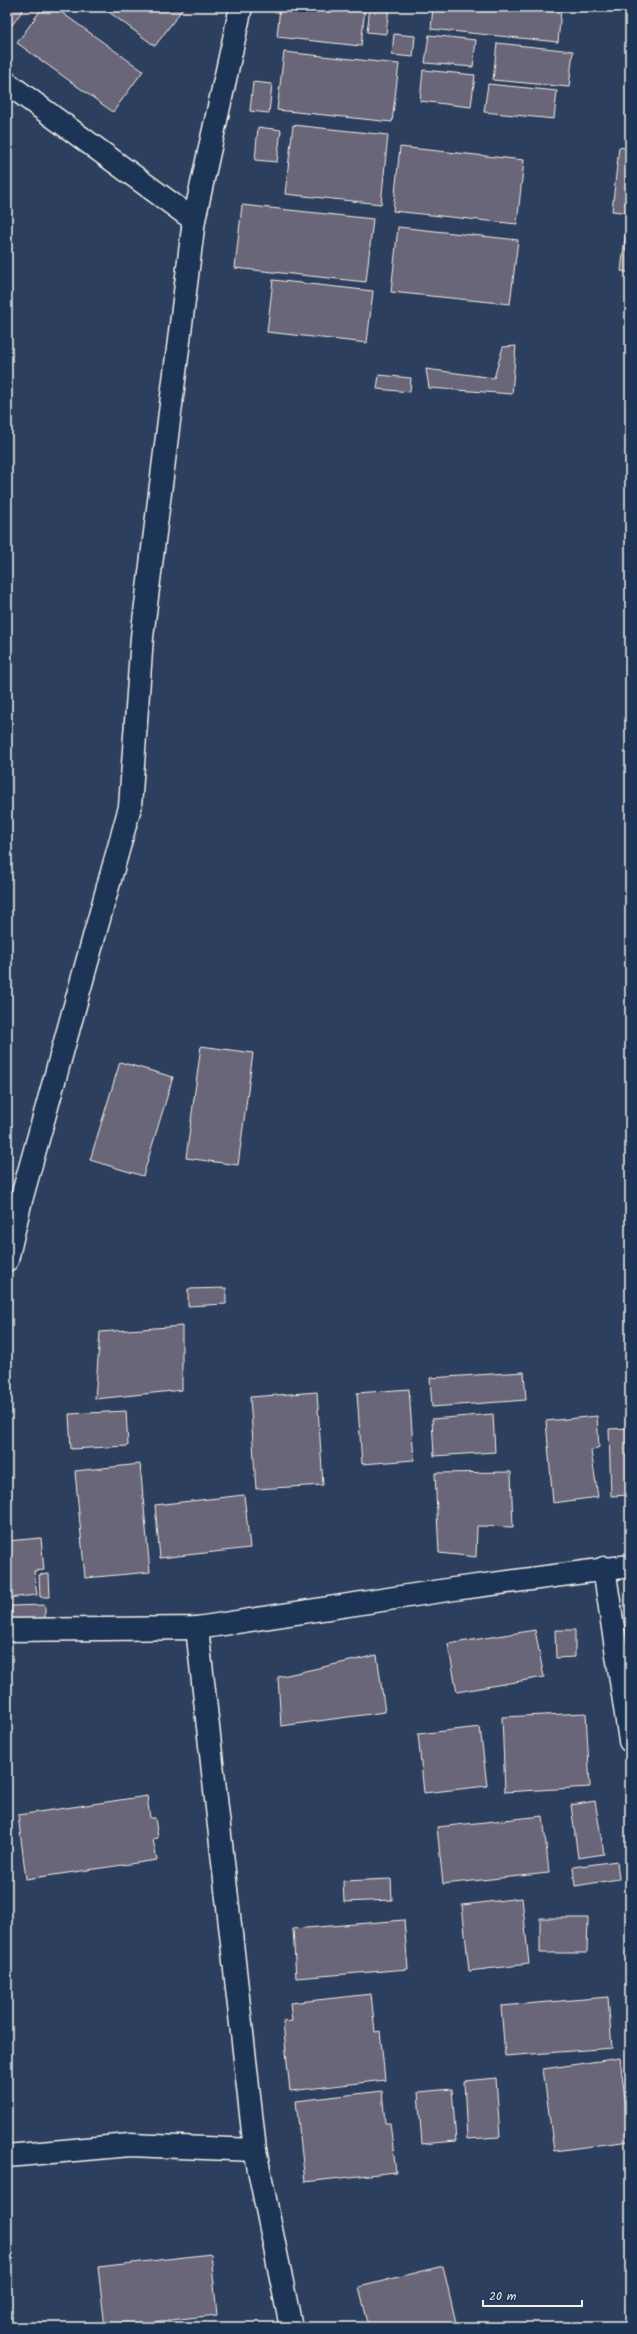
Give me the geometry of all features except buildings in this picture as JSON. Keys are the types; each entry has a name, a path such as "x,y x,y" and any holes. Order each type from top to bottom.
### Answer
{"street":[{"path":"7,1260 13,1203 130,807 142,637 194,220 241,7"},
{"path":"7,83 194,220"},
{"path":"7,1630 197,1628 604,1568 630,1566"},
{"path":"604,1568 630,1741"},
{"path":"197,1628 256,2150 291,2327"},
{"path":"7,2156 130,2145 256,2150"}]}
